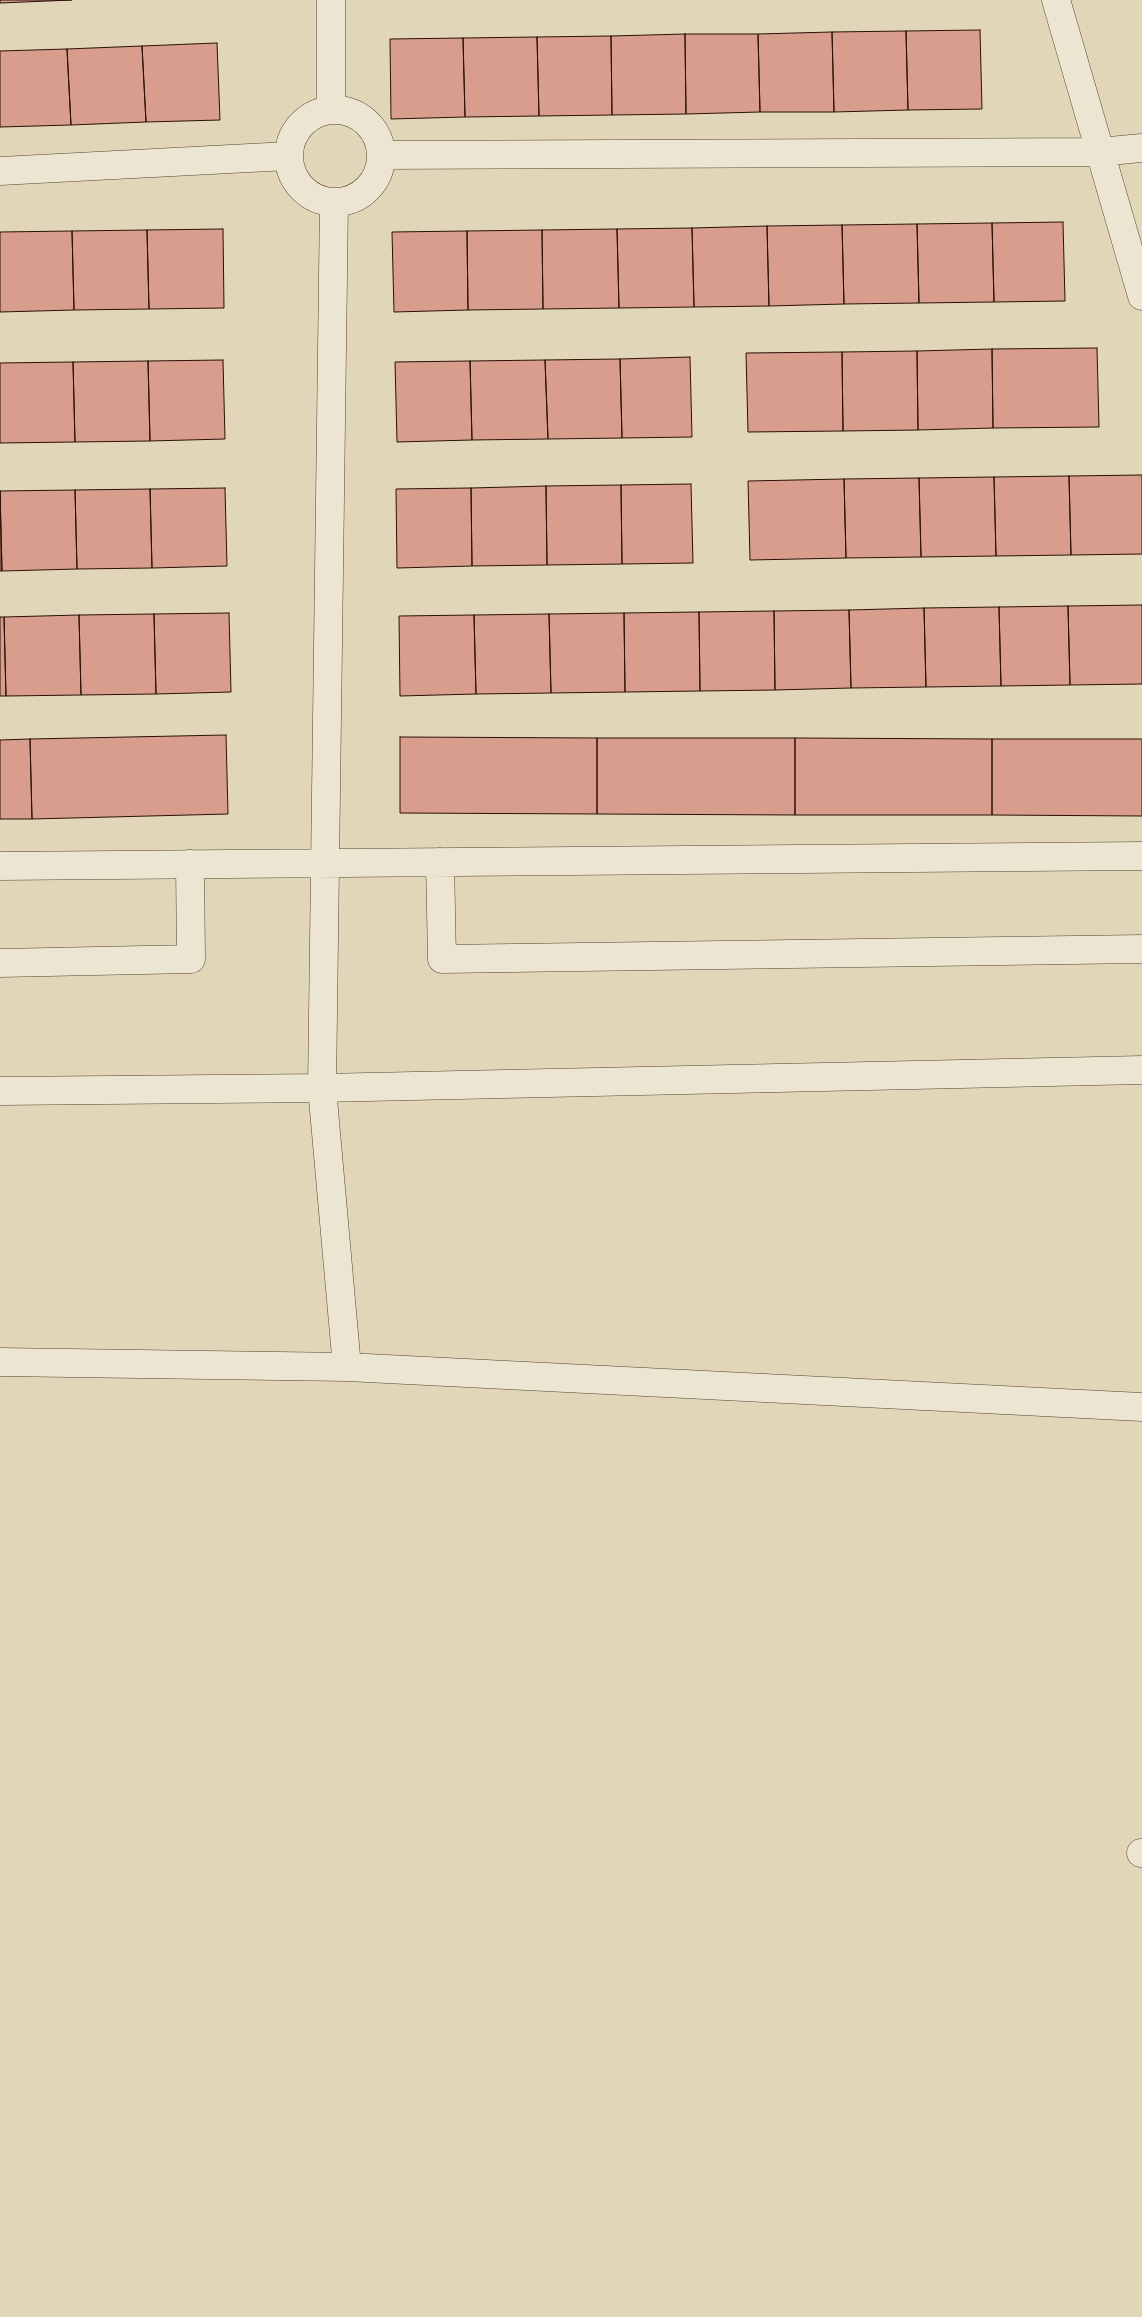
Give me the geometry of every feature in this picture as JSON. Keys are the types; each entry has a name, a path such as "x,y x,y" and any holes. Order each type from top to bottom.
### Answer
{"street":[{"path":"331,110 332,0"},
{"path":"1056,0 1142,296"},
{"path":"337,109 352,113 365,121 374,132 380,146 381,155 382,162 377,177 368,190 354,199 334,202 324,202 309,195 298,184 290,170 288,156 291,141 298,127 309,117 322,111 337,109"},
{"path":"381,155 1099,152 1142,148"},
{"path":"0,171 288,156"},
{"path":"334,202 322,1088 347,1367"},
{"path":"0,866 1142,856"},
{"path":"440,862 442,959 1142,949"},
{"path":"0,963 191,959 190,864"},
{"path":"0,1091 322,1088 1142,1070"},
{"path":"0,1362 347,1367 1142,1407"}],"building":[{"path":"0,0 72,0 0,3"},
{"path":"980,30 982,109 908,110 906,31"},
{"path":"906,31 908,110 834,112 832,32"},
{"path":"832,32 834,112 760,112 758,34"},
{"path":"685,34 686,114 612,115 611,36"},
{"path":"685,34 758,34 760,112 686,114"},
{"path":"611,36 612,115 539,116 537,37"},
{"path":"537,37 539,116 465,117 463,38"},
{"path":"463,38 465,117 391,119 390,39"},
{"path":"217,43 220,120 146,122 142,46"},
{"path":"142,46 146,122 71,125 67,49"},
{"path":"67,49 71,125 0,127 0,51"},
{"path":"1063,222 1065,301 994,302 992,223"},
{"path":"992,223 994,302 919,303 917,224"},
{"path":"917,224 919,303 844,304 842,225"},
{"path":"842,225 844,304 769,306 767,226"},
{"path":"767,226 769,306 694,307 692,228"},
{"path":"692,228 694,307 619,308 617,229"},
{"path":"223,229 224,308 149,309 147,230"},
{"path":"617,229 619,308 543,309 542,230"},
{"path":"147,230 149,309 74,310 72,231"},
{"path":"542,230 543,309 468,310 467,231"},
{"path":"72,231 74,310 0,312 0,232"},
{"path":"467,231 468,310 394,312 392,232"},
{"path":"1097,348 1099,427 993,428 992,349"},
{"path":"992,349 993,428 918,430 917,351"},
{"path":"917,351 918,430 843,431 842,352"},
{"path":"842,352 843,431 748,432 746,353"},
{"path":"690,357 692,437 622,438 620,359"},
{"path":"620,359 622,438 548,439 545,360"},
{"path":"223,360 225,439 150,441 148,361"},
{"path":"545,360 548,439 472,440 470,361"},
{"path":"148,361 150,441 75,442 73,362"},
{"path":"470,361 472,440 397,442 395,362"},
{"path":"73,362 75,442 0,443 0,363"},
{"path":"1142,475 1142,554 1071,555 1069,476"},
{"path":"1069,476 1071,555 996,556 994,477"},
{"path":"994,477 996,556 921,557 919,478"},
{"path":"919,478 921,557 846,558 844,479"},
{"path":"844,479 846,558 750,560 748,481"},
{"path":"691,484 693,563 622,564 621,485"},
{"path":"621,485 622,564 547,565 546,486"},
{"path":"546,486 547,565 472,566 471,488"},
{"path":"225,488 227,566 152,568 150,489"},
{"path":"471,488 472,566 397,568 396,489"},
{"path":"150,489 152,568 77,569 75,490"},
{"path":"75,490 77,569 2,571 0,491"},
{"path":"0,491 2,571 0,571"},
{"path":"1142,605 1142,684 1070,685 1068,606"},
{"path":"1068,606 1070,685 1001,686 999,607"},
{"path":"999,607 1001,686 926,687 924,608"},
{"path":"924,608 926,687 851,688 849,610"},
{"path":"849,610 851,688 775,690 774,611"},
{"path":"774,611 775,690 700,691 699,612"},
{"path":"699,612 700,691 625,692 624,613"},
{"path":"229,613 231,692 156,694 154,614"},
{"path":"624,613 625,692 551,693 549,614"},
{"path":"154,614 156,694 81,695 79,615"},
{"path":"549,614 551,693 476,694 474,615"},
{"path":"79,615 81,695 6,696 4,617"},
{"path":"474,615 476,694 400,696 399,616"},
{"path":"0,617 4,617 6,696 0,696"},
{"path":"226,735 228,814 32,819 30,739"},
{"path":"400,737 597,738 597,814 400,813"},
{"path":"597,738 795,738 795,815 597,814"},
{"path":"795,738 992,739 992,815 795,815"},
{"path":"30,739 32,819 0,819 0,740"},
{"path":"992,739 1142,739 1142,816 992,815"}]}
